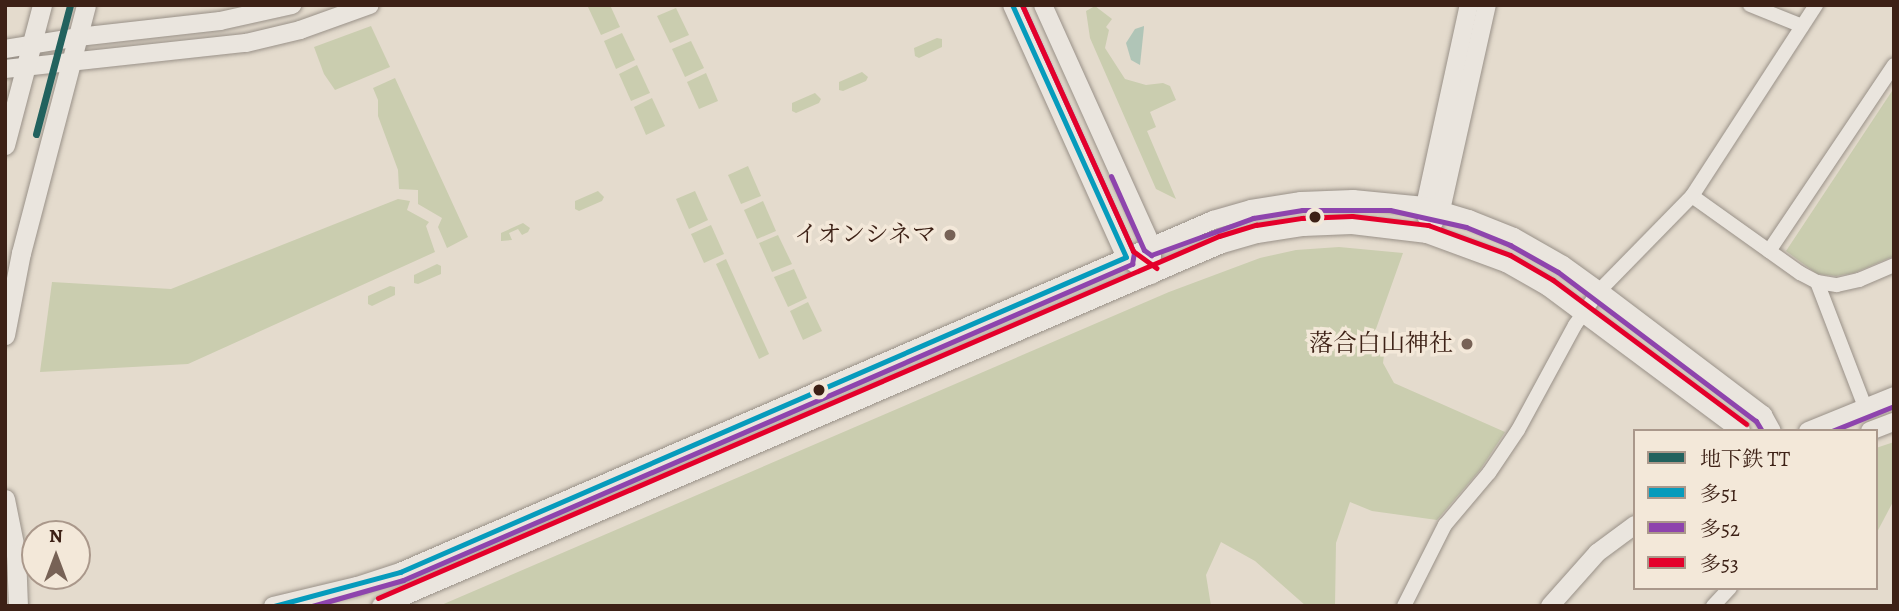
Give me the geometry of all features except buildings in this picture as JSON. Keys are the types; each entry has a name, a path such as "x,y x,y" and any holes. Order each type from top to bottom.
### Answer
{"main road":[{"path":"5,145 15,68 30,47 41,5"},
{"path":"5,335 22,253 86,5"},
{"path":"5,499 16,554 18,606"}],"street":[{"path":"5,49 78,37 220,21 292,5"},
{"path":"15,68 246,43 300,30 370,5"},
{"path":"1012,5 1126,257 1151,275"},
{"path":"1044,5 1152,246 1151,275"},
{"path":"1433,208 1469,5"},
{"path":"1427,234 1487,5"},
{"path":"1750,5 1802,26"},
{"path":"1404,606 1445,525 1489,473 1518,430 1583,312 1599,291 1692,196 1816,5"},
{"path":"1769,251 1894,65"},
{"path":"1692,196 1817,282 1837,285 1848,283 1894,265"},
{"path":"273,606 357,586 400,572 1152,246 1251,209 1301,201 1353,199 1433,208 1514,237 1563,265 1599,291 1763,415 1771,429"},
{"path":"381,606 1222,244 1292,229 1352,225 1427,234 1506,263 1548,286 1738,429"},
{"path":"1817,282 1866,407"},
{"path":"1813,429 1894,396"},
{"path":"1875,429 1894,422"},
{"path":"1550,606 1597,553 1633,526"},
{"path":"1713,606 1728,590"}],"shaded area":[{"path":"610,5 620,27 601,35 588,7"},
{"path":"1095,6 1112,19 1106,27 1109,30 1105,48 1125,79 1146,85 1163,83 1170,86 1176,100 1150,112 1156,127 1147,131 1176,199 1156,189 1090,38 1086,11"},
{"path":"676,8 689,35 670,43 657,16"},
{"path":"371,26 390,67 335,90 324,74 314,47"},
{"path":"1144,26 1140,65 1131,60 1126,43 1135,29"},
{"path":"622,33 635,60 616,69 604,41"},
{"path":"937,38 942,39 942,47 919,58 915,56 914,48"},
{"path":"691,41 704,68 685,77 672,49"},
{"path":"637,65 650,93 631,101 619,74"},
{"path":"862,72 868,77 866,81 843,91 839,90 839,82"},
{"path":"706,73 718,101 699,109 687,82"},
{"path":"395,78 468,237 447,248 438,227 442,218 418,204 418,190 399,189 398,170 378,116 378,100 373,88"},
{"path":"1894,88 1894,256 1854,273 1836,276 1817,274 1786,251"},
{"path":"815,93 821,99 819,103 796,113 792,111 792,103"},
{"path":"652,98 665,126 646,135 634,107"},
{"path":"748,166 761,196 741,204 728,175"},
{"path":"598,191 604,197 602,201 579,211 575,209 575,201"},
{"path":"695,191 708,220 689,229 676,199"},
{"path":"398,199 410,201 407,210 429,222 426,226 435,252 188,364 40,372 52,282 171,289"},
{"path":"763,201 776,231 757,239 744,210"},
{"path":"523,223 530,228 528,232 522,235 518,229 509,233 512,240 501,241 501,233"},
{"path":"711,225 724,254 704,263 691,234"},
{"path":"778,235 792,264 772,272 759,243"},
{"path":"1339,247 1403,253 1372,340 1385,347 1383,363 1394,383 1505,432 1480,470 1437,520 1372,511 1350,502 1336,543 1335,606 1306,606 1255,561 1221,542 1206,575 1211,606 439,606 1169,292 1260,258 1296,250"},
{"path":"726,259 769,354 759,359 716,264"},
{"path":"437,264 441,266 441,274 418,284 414,283 414,275"},
{"path":"794,269 807,298 788,307 774,277"},
{"path":"390,286 395,287 395,295 372,306 368,304 368,296"},
{"path":"808,302 822,331 803,340 790,311"},
{"path":"1894,442 1894,500 1878,530 1878,447"}],"metro line":[{"name":"TT","path":"36,134 70,5"}],"transit line":[{"name":"多51","path":"274,606 400,572 1126,257 1012,5"},
{"name":"多52","path":"312,606 403,580 1132,264 1134,253 1022,5"},
{"name":"多53","path":"1022,5 1133,251 1156,268"},
{"name":"多52","path":"1111,176 1144,250 1151,255 1253,218 1302,210 1390,210 1466,227 1510,245 1558,272 1756,421 1761,429"},
{"name":"多53","path":"378,598 1219,236 1256,225 1302,218 1352,216 1428,225 1510,255 1553,280 1746,424"},
{"name":"多52","path":"1837,429 1894,406"}],"place":[{"name":"イオンシネマ","path":"950,235"},
{"name":"落合白山神社","path":"1467,344"}]}
